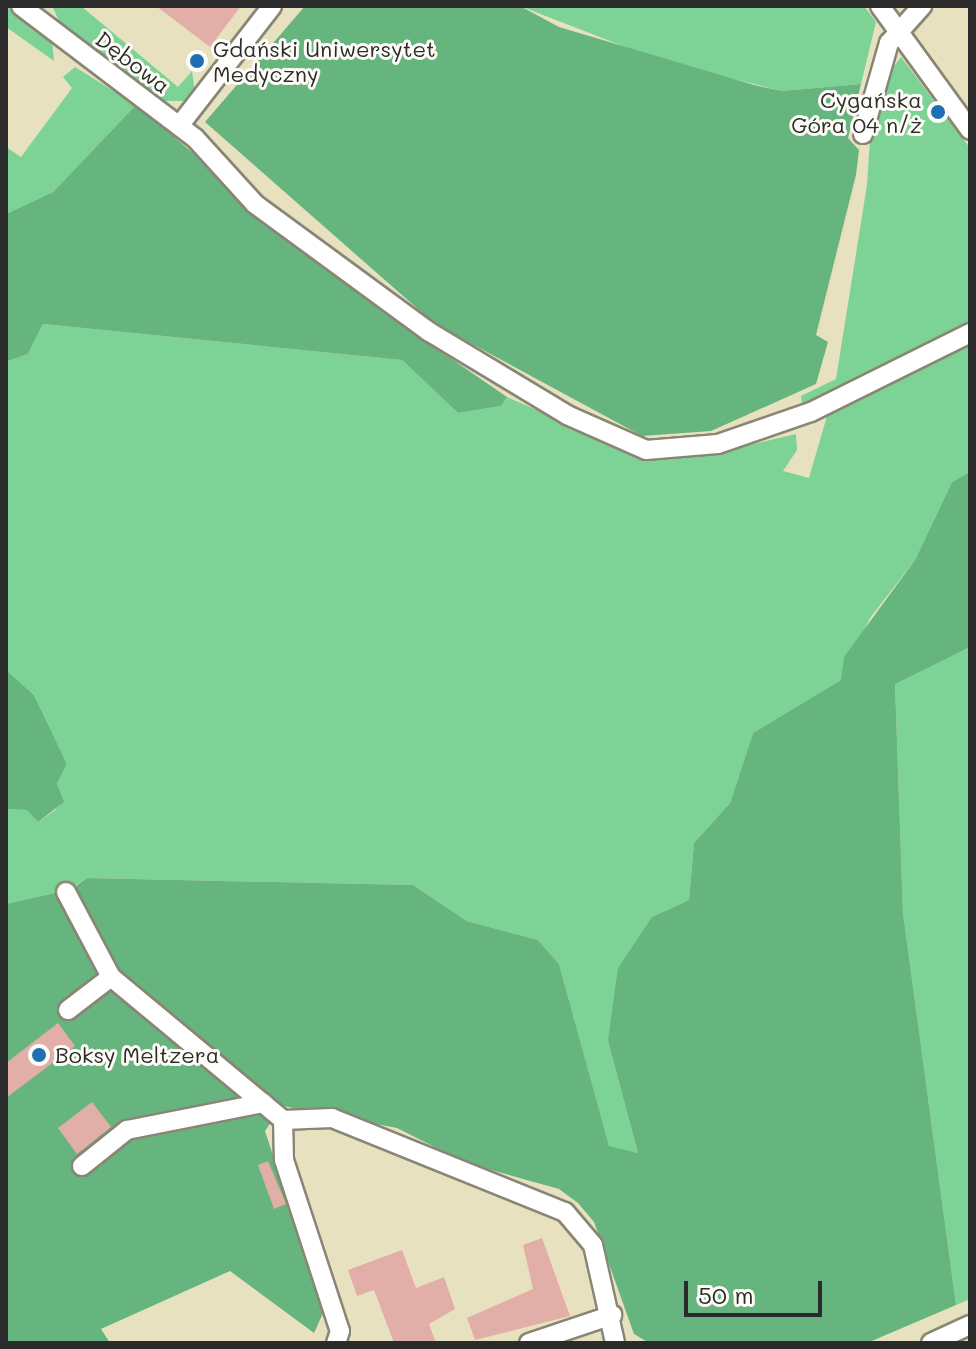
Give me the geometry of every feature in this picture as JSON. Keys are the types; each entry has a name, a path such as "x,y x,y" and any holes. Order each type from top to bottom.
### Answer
{"street":[{"path":"179,126 272,6"},
{"path":"880,6 970,130"},
{"path":"863,134 869,93 899,33 922,6"},
{"name":"Dębowa","path":"30,9 179,126 255,204 428,331 567,415 646,450 718,444 811,412 970,333"},
{"path":"66,892 111,977 283,1120 332,1118 415,1146 470,1178 547,1201 593,1245 612,1315 615,1343"},
{"path":"68,1010 111,977"},
{"path":"82,1166 127,1130 263,1103"},
{"path":"283,1120 284,1160 340,1331 336,1343"},
{"path":"529,1343 612,1315"},
{"path":"931,1343 970,1325"}],"green space":[{"path":"6,6 52,41 54,61 6,27"},
{"path":"81,6 178,87 192,71 195,93 186,101 163,101 60,23 53,8"},
{"path":"305,6 520,6 559,27 754,85 782,91 861,84 848,138 859,150 856,175 816,335 828,342 816,384 711,431 642,436 435,324 205,122"},
{"path":"520,6 864,6 876,22 861,84 782,91 664,62"},
{"path":"901,57 970,148 970,326 802,404 801,396 836,379 867,185 873,94"},
{"path":"75,67 136,105 53,192 6,214 6,147 21,157 72,88 63,77"},
{"path":"136,105 376,307 507,397 501,406 458,413 402,360 43,324 28,354 8,361 6,398 6,214 53,192"},
{"path":"43,324 402,360 458,413 501,406 507,397 637,454 703,456 796,434 797,450 783,471 809,478 829,409 970,340 970,472 952,482 915,560 870,618 841,680 753,733 730,803 694,843 689,900 652,917 608,1041 638,1153 609,1147 559,964 538,940 467,921 413,885 87,878 68,890 6,904 6,809 27,810 38,822 54,811 63,802 57,784 67,764 34,695 6,670 8,361 28,354"},
{"path":"970,472 970,647 895,684 903,913 956,1305 867,1343 649,1343 634,1334 594,1222 578,1203 559,1189 466,1163 397,1128 283,1106 249,1085 121,980 70,890 87,878 413,885 467,921 538,940 559,964 609,1146 638,1153 608,1041 618,968 652,917 689,900 694,843 730,803 753,733 841,680 844,657 915,560 952,482"},
{"path":"970,647 970,1299 956,1305 903,913 895,683"},
{"path":"6,670 34,695 67,764 57,784 64,802 38,822 27,810 6,809"},
{"path":"68,890 109,981 273,1119 265,1131 324,1311 314,1333 230,1271 101,1329 110,1343 6,1343 6,904"}],"building":[{"path":"156,6 241,6 210,47"},
{"name":"Boksy Meltzera","path":"58,1023 75,1046 6,1098 6,1063"},
{"path":"92,1102 111,1127 77,1154 58,1128"},
{"path":"268,1161 286,1204 274,1209 258,1165"},
{"path":"542,1238 570,1316 475,1340 467,1318 533,1289 523,1245"},
{"path":"402,1250 416,1288 444,1277 455,1309 429,1324 436,1343 394,1343 374,1290 357,1296 348,1270"}],"place":[{"name":"Gdański Uniwersytet Medyczny","path":"197,61"},
{"name":"Cygańska Góra 04 n/ż","path":"938,112"},
{"name":"Boksy Meltzera","path":"39,1055"}]}
